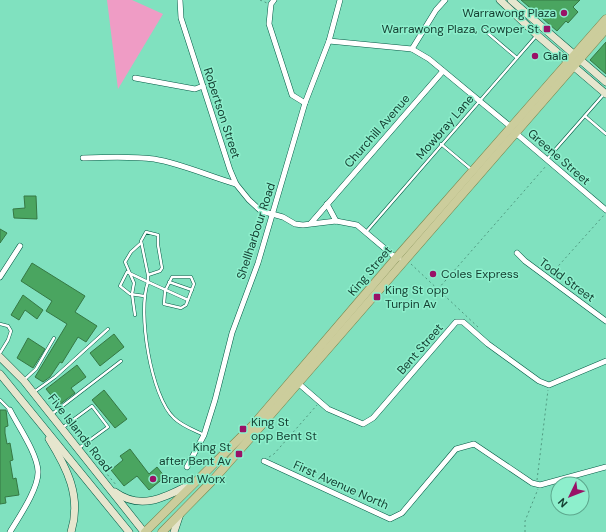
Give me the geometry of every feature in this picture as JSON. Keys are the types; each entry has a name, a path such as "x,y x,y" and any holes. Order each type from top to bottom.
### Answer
{"main road":[{"path":"500,0 537,35 606,93"},
{"path":"511,0 606,82"},
{"name":"King Street","path":"577,58 606,19"},
{"name":"King Street","path":"162,532 298,383 571,64 606,29"},
{"name":"King Street","path":"144,532 199,480 254,424 295,378 471,168 497,142 514,130"},
{"name":"Five Islands Road","path":"0,357 24,381 144,532"},
{"name":"Five Islands Road","path":"0,374 129,532"},
{"path":"33,413 64,463 72,483 75,506 71,532"},
{"path":"107,486 126,499 144,502 167,497 199,480"},
{"path":"174,532 180,514"}],"street":[{"name":"Robertson Street","path":"180,0 181,18 236,184 249,200 261,210 295,224 336,222 357,225 396,258"},
{"name":"Shellharbour Road","path":"187,467 204,435 215,400 232,333 258,263 306,103 329,41 340,0"},
{"path":"329,41 412,49 436,10 444,0"},
{"path":"273,2 269,24 292,95 306,103"},
{"name":"Greene Street","path":"412,49 429,59 479,100 606,212"},
{"name":"Churchill Avenue","path":"311,223 443,71"},
{"path":"135,78 195,89 203,86"},
{"path":"83,158 118,157 154,159 186,166 236,184"},
{"path":"327,204 336,222"},
{"path":"0,277 20,246"},
{"path":"396,258 412,251"},
{"name":"Todd Street","path":"518,253 548,278 606,321"},
{"name":"Bent Street","path":"298,383 328,409 363,424 373,418 456,322 463,322 488,344 539,382 549,385 606,361"},
{"path":"10,410 35,459 38,473 27,502 10,532"},
{"name":"First Avenue North","path":"264,461 390,519 402,513 456,449 474,444 532,483 538,485"},
{"path":"538,485 606,467"}],"lane":[{"path":"483,28 517,58"},
{"name":"Mowbray Lane","path":"366,232 537,35"},
{"path":"548,161 606,93"},
{"path":"585,116 606,134"},
{"path":"442,144 471,168"},
{"path":"148,275 160,271 162,268 158,245 158,235 146,232 142,243 148,275 148,282 144,296 145,328 157,391 173,418 204,435"},
{"path":"135,315 132,294 134,283 132,274 125,262 131,252 142,243"},
{"path":"144,296 132,294 120,286 126,272 165,291 188,300"},
{"path":"172,277 191,277 194,284 186,305 181,308 164,304 165,291 169,282 172,277"},
{"path":"169,282 192,290"},
{"path":"0,324 8,326 11,331 6,345 0,353"},
{"path":"33,392 55,377 108,329"},
{"path":"24,381 36,368 54,338"},
{"path":"51,414 121,361"},
{"path":"0,400 10,410"},
{"path":"62,428 92,406 108,427 78,448"}],"path":[{"path":"260,0 273,2"},
{"path":"438,289 548,161"},
{"path":"548,278 606,212"},
{"path":"409,262 479,328 476,332"},
{"path":"525,532 525,521 538,485 548,389"},
{"path":"264,461 274,454 319,402"}],"shaded area":[{"path":"107,0 132,0 163,14 118,89"}],"building":[{"path":"521,0 580,0 573,7 578,12 568,23 566,21 557,31"},
{"path":"606,42 606,74 590,60"},
{"path":"24,196 36,196 37,219 14,218 13,209 25,208"},
{"path":"0,229 7,233 0,243"},
{"path":"32,263 85,296 75,312 97,326 86,342 78,337 62,363 60,362 50,377 43,382 35,377 67,324 46,311 52,301 21,281"},
{"path":"23,295 43,310 37,319 25,310 19,320 11,315"},
{"path":"114,334 124,347 100,366 90,353"},
{"path":"28,338 45,349 33,368 17,358"},
{"path":"77,365 86,377 71,388 75,393 59,405 46,389"},
{"path":"104,390 127,419 115,428 92,400"},
{"path":"0,410 6,410 8,426 5,427 5,433 7,444 10,443 13,460 10,461 13,479 16,478 19,495 5,497 6,503 0,504"},
{"path":"130,449 149,474 157,467 165,477 149,490 137,476 124,486 111,470 123,460 120,456"}],"place":[{"name":"Warrawong Plaza","path":"564,13"},
{"name":"Warrawong Plaza, Cowper St","path":"547,29"},
{"name":"Gala","path":"535,56"},
{"name":"Coles Express","path":"433,274"},
{"name":"King St opp Turpin Av","path":"377,297"},
{"name":"King St opp Bent St","path":"243,429"},
{"name":"King St after Bent Av","path":"239,454"},
{"name":"Brand Worx","path":"153,479"}]}
